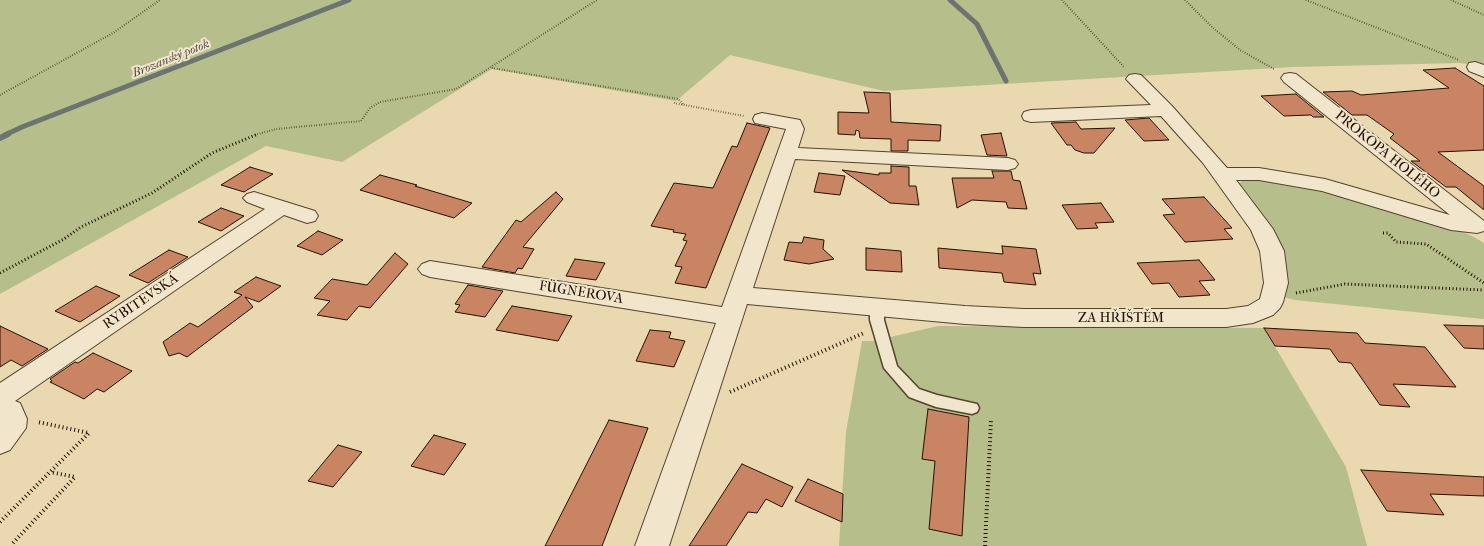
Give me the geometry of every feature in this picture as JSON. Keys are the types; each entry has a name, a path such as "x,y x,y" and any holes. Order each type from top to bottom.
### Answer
{"street":[{"name":"PROKOPA HOLÉHO","path":"1290,78 1480,229"},
{"path":"1135,79 1166,110 1222,174 1254,218 1272,251 1275,272 1274,294"},
{"path":"1030,116 1166,110"},
{"path":"652,546 795,129 793,124 752,118"},
{"path":"788,153 1008,164"},
{"path":"1222,174 1259,174 1325,185 1451,223 1480,229"},
{"path":"254,198 306,216"},
{"name":"RYBITEVSKÁ","path":"3,416 282,207"},
{"name":"FÜGNEROVA","path":"430,269 735,306"},
{"name":"ZA HŘIŠTĚM","path":"735,306 878,318 1212,318 1252,314 1271,302 1274,294"}],"lane":[{"path":"878,318 890,368 914,392 936,400 972,408"}],"path":[{"path":"0,95 113,33 160,0"},
{"path":"0,273 64,238 80,227 152,193 212,153 276,129 361,121 370,108 380,102 456,89 597,0"},
{"path":"1062,0 1135,79"},
{"path":"1185,0 1212,27 1240,50 1290,78"},
{"path":"1306,0 1480,69"},
{"path":"1451,0 1484,15"},
{"path":"491,68 678,99 684,105"},
{"path":"674,103 752,118"},
{"path":"1383,233 1388,233 1396,242 1426,244 1484,283"},
{"path":"1274,294 1311,292 1345,284 1484,290"},
{"path":"703,400 732,392 878,318"},
{"path":"0,522 89,433 53,424 3,416"},
{"path":"985,546 991,420"},
{"path":"13,543 75,476 50,472"}],"green space":[{"path":"0,0 1484,0 1484,66 1459,63 1293,67 884,91 730,55 676,101 492,69 342,162 266,146 0,294"},
{"path":"1245,179 1291,181 1456,229 1474,237 1484,243 1484,319 1295,300 1283,297 1238,184"},
{"path":"938,326 1264,328 1346,467 1367,546 839,546 846,432 862,341 873,341"}],"building":[{"path":"1455,68 1484,86 1484,150 1438,152 1484,186 1484,210 1456,187 1446,187 1411,161 1420,161 1390,138 1394,134 1367,115 1352,115 1323,92 1352,91 1361,95 1449,88 1423,70"},
{"path":"864,92 890,93 891,122 941,125 940,141 908,140 908,151 891,151 891,139 860,138 859,131 856,130 855,135 838,134 838,112 869,113"},
{"path":"1296,94 1324,117 1313,117 1311,115 1284,116 1261,96"},
{"path":"1149,118 1169,140 1144,141 1125,120"},
{"path":"1076,122 1081,129 1115,128 1094,153 1084,153 1075,150 1071,145 1067,145 1051,123"},
{"path":"747,123 770,128 706,288 675,283 682,267 675,266 687,241 683,240 686,234 651,226 674,183 713,188 732,146 737,147"},
{"path":"1001,133 1007,156 987,155 981,135"},
{"path":"891,166 909,167 909,186 916,186 919,205 890,203 842,170 879,175 879,173 891,173"},
{"path":"250,167 273,174 244,192 221,185"},
{"path":"992,171 1011,171 1013,180 1020,181 1027,209 1008,208 1006,202 972,200 957,208 952,178 994,178"},
{"path":"819,173 845,176 840,195 814,192"},
{"path":"380,175 472,203 454,218 360,190"},
{"path":"556,192 563,199 523,247 534,249 522,269 518,268 515,273 482,267 516,220 521,222"},
{"path":"1204,197 1232,228 1224,229 1233,239 1185,242 1163,215 1175,214 1162,199"},
{"path":"1101,203 1114,222 1095,223 1098,228 1077,229 1062,205"},
{"path":"221,208 244,216 221,231 198,222"},
{"path":"318,231 343,240 322,255 297,246"},
{"path":"804,237 824,240 823,249 834,259 809,264 784,260 789,242 802,243"},
{"path":"1002,246 1036,249 1041,274 1033,273 1036,285 1004,282 1002,273 939,268 938,248 1003,254"},
{"path":"866,248 901,251 902,272 866,270"},
{"path":"169,250 188,257 148,283 129,275"},
{"path":"395,253 408,264 370,308 359,306 347,320 317,315 330,301 314,298 332,279 367,285"},
{"path":"575,259 605,263 596,280 566,276"},
{"path":"1199,260 1215,280 1199,281 1210,295 1179,297 1169,283 1152,284 1137,263"},
{"path":"256,277 281,286 259,302 245,297 253,307 187,357 179,353 169,356 163,342 190,323 198,327 242,295 234,292"},
{"path":"468,285 503,291 485,317 455,312 460,305 455,304"},
{"path":"96,286 120,296 80,322 55,311"},
{"path":"512,306 572,316 558,341 496,330"},
{"path":"1444,325 1484,326 1484,349 1464,348"},
{"path":"0,326 48,349 22,366 11,360 0,367"},
{"path":"1264,328 1357,333 1365,343 1425,347 1456,387 1393,384 1410,407 1380,405 1351,363 1339,362 1330,349 1275,346"},
{"path":"650,330 671,332 669,338 685,341 674,367 636,361"},
{"path":"93,353 132,371 104,392 97,389 84,399 50,382 52,381 50,379 75,362 78,363"},
{"path":"928,409 969,417 962,536 929,529 935,461 922,459"},
{"path":"609,420 648,428 602,546 545,546"},
{"path":"434,435 466,444 444,475 411,466"},
{"path":"338,445 362,452 333,487 308,481"},
{"path":"742,464 793,487 782,507 766,499 757,513 748,512 726,546 689,546"},
{"path":"1361,470 1484,477 1484,496 1430,494 1444,515 1387,511"},
{"path":"808,479 843,494 842,522 795,501"}],"waterway":[{"name":"Brozanský potok","path":"5,135 349,0"},
{"path":"950,0 977,24 1006,81"},
{"name":"Brozanský potok","path":"0,138 8,134"}]}
